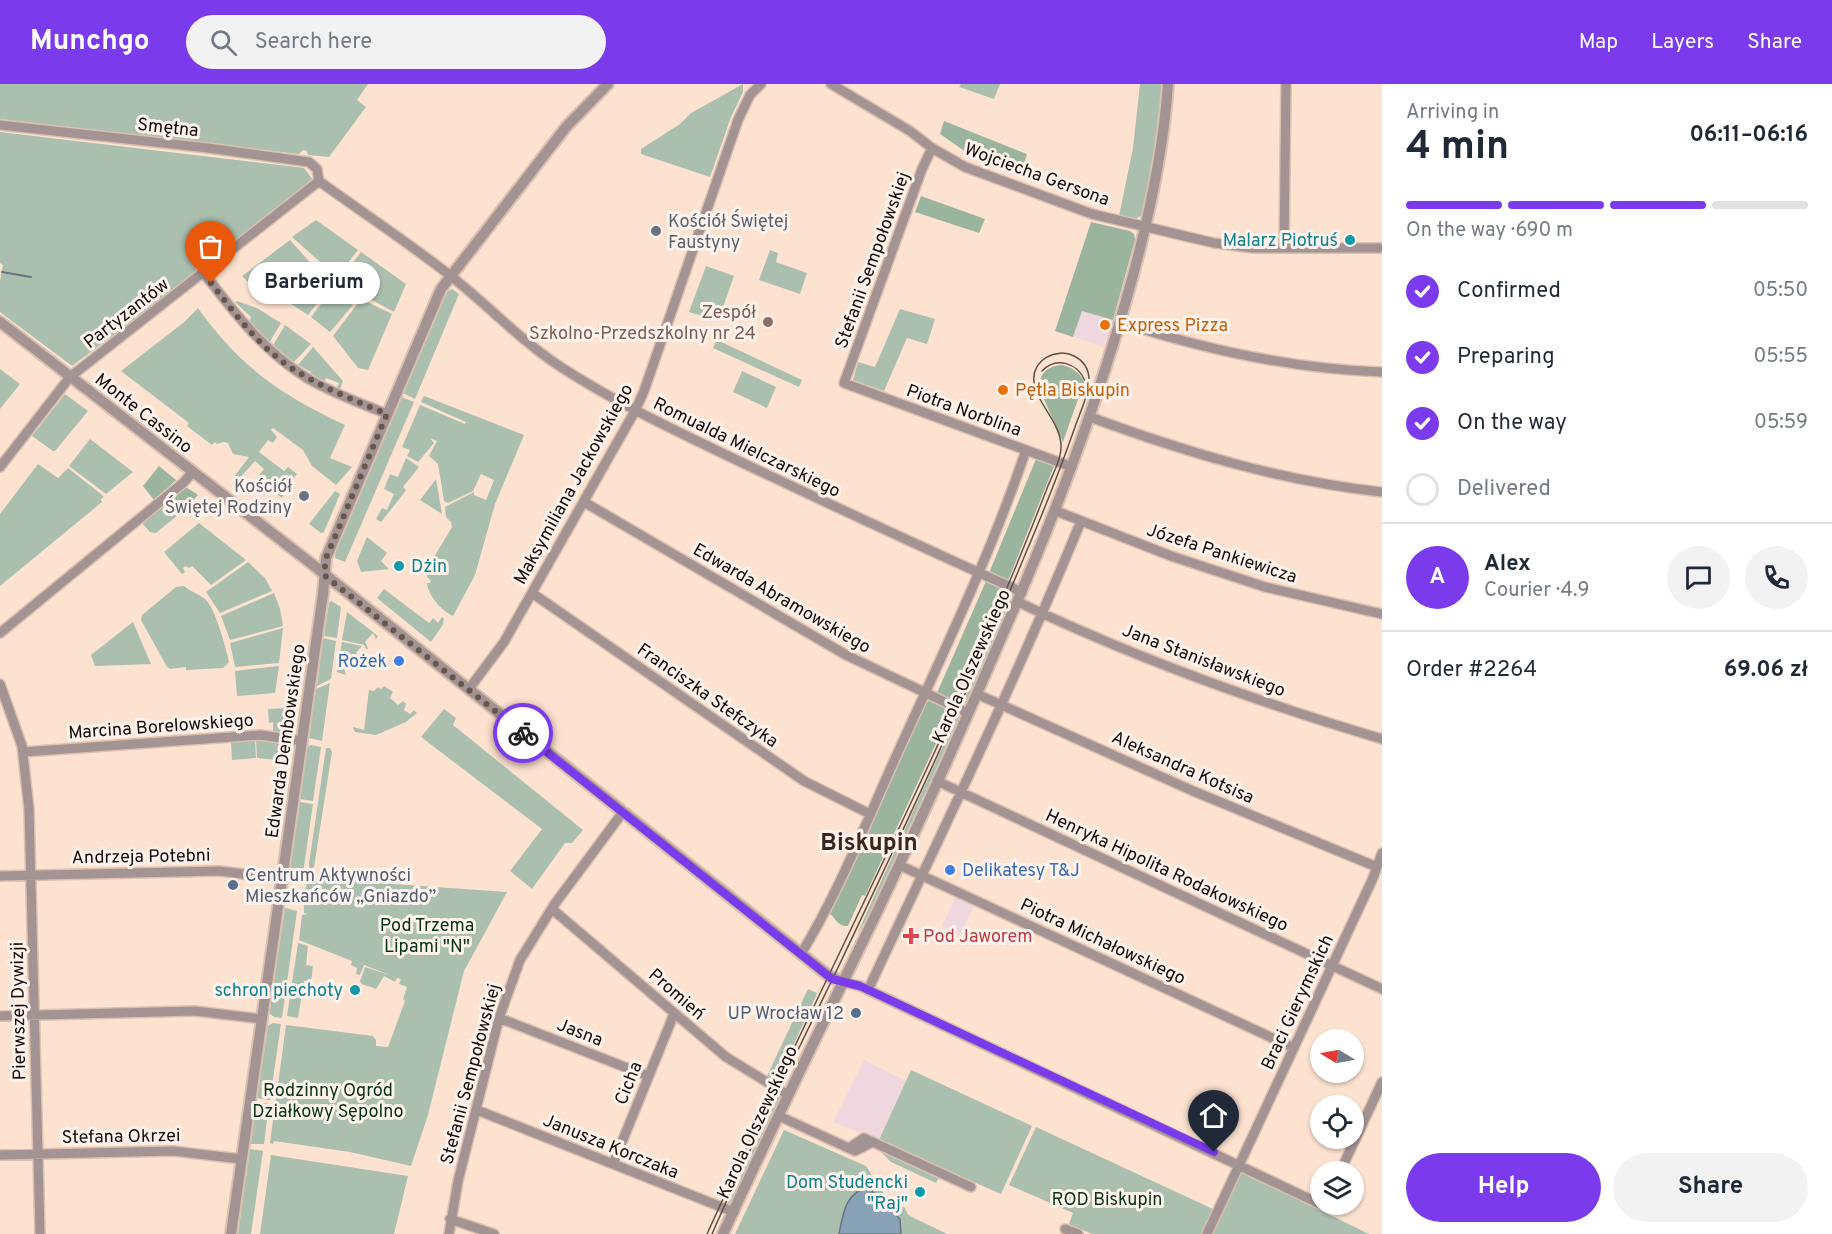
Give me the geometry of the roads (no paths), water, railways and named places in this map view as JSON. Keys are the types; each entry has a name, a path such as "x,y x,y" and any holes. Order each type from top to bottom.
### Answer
{"street":[{"name":"Edwarda Dembowskiego","path":"231,1234 326,558 439,294 450,276 567,127 608,84"},
{"name":"Maksymiliana Jackowskiego","path":"469,689 504,642 635,411 644,391 738,120 750,95 761,84"},
{"name":"Wojciecha Gersona","path":"831,84 965,167 1092,214 1214,243 1253,248 1382,248"},
{"name":"Karola Olszewskiego","path":"723,1234 899,865 977,694 1056,511 1090,417 1120,322 1145,228 1161,157 1168,84"},
{"path":"1284,248 1286,84"},
{"name":"Smętna","path":"0,125 212,148 309,162 317,169 319,181"},
{"name":"Stefanii Sempołowskiej","path":"844,383 918,180 932,148"},
{"name":"Romualda Mielczarskiego","path":"319,181 450,276 508,326 564,369 635,411 922,549 978,573 1020,597"},
{"name":"Partyzantów","path":"0,467 70,377 319,181"},
{"path":"204,273 246,327 286,364 316,383 387,414"},
{"name":"Monte Cassino","path":"0,322 469,689 832,979 843,982"},
{"path":"1120,322 1193,345 1248,357 1314,367 1382,372"},
{"name":"Piotra Norblina","path":"844,383 1072,467"},
{"path":"1090,417 1203,457 1294,478 1382,492"},
{"name":"Karola Olszewskiego","path":"801,954 816,929 870,814 978,573 1026,450"},
{"path":"0,633 183,483 193,472"},
{"name":"Edwarda Abramowskiego","path":"584,502 846,655 968,713"},
{"name":"Józefa Pankiewicza","path":"1056,511 1171,556 1265,587 1382,614"},
{"path":"868,990 1001,705 1081,520"},
{"name":"Franciszka Stefczyka","path":"532,593 804,781 870,814"},
{"name":"Jana Stanisławskiego","path":"1020,597 1042,613 1135,653 1228,689 1382,738"},
{"name":"Pierwszej Dywizji","path":"0,684 23,752 29,809 40,1234"},
{"name":"Aleksandra Kotsisa","path":"977,694 1193,791 1377,867"},
{"name":"Marcina Borelowskiego","path":"23,752 260,735 302,741"},
{"name":"Henryka Hipolita Rodakowskiego","path":"937,781 1382,988"},
{"name":"Stefanii Sempołowskiej","path":"448,1234 499,1018 520,960 552,909 623,812"},
{"name":"Braci Gierymskich","path":"1207,1234 1382,853"},
{"name":"Piotra Michałowskiego","path":"899,865 1294,1048"},
{"name":"Andrzeja Potebni","path":"0,876 220,871 282,879"},
{"name":"Promień","path":"552,909 674,1014 740,1067 788,1095"},
{"path":"843,982 868,990 1310,1199"},
{"path":"0,1016 195,1011 262,1019"},
{"name":"Cicha","path":"613,1164 674,1014"},
{"name":"Jasna","path":"499,1018 648,1076"},
{"path":"1345,1161 1382,1082"},
{"name":"Janusza Korczaka","path":"477,1110 734,1212"},
{"path":"779,1116 849,1148 864,1138 971,1187"},
{"name":"Stefana Okrzei","path":"0,1155 180,1151 242,1159"},
{"path":"450,1219 494,1234"},
{"path":"1065,1229 1078,1234"}],"water":[{"path":"868,1187 900,1219 901,1234 839,1234 846,1205 854,1194"}],"waterway":[{"path":"2,272 31,277"}],"tram line":[{"path":"707,1234 925,772 1008,586 1056,468 1061,450 1060,437 1039,398 1034,374 1046,357 1060,353 1074,356 1081,360 1087,369 1088,392 1038,523 932,767 712,1234"},
{"path":"1042,371 1054,364 1066,364 1077,370 1085,381"}],"place":[{"name":"Kościół Świętej Faustyny","path":"656,231"},
{"name":"Malarz Piotruś","path":"1350,240"},
{"name":"Barberium","path":"211,283"},
{"name":"Zespół Szkolno-Przedszkolny nr 24","path":"768,322"},
{"name":"Express Pizza","path":"1105,325"},
{"name":"Pętla Biskupin","path":"1003,390"},
{"name":"Kościół Świętej Rodziny","path":"304,496"},
{"name":"Dżin","path":"399,566"},
{"name":"Rożek","path":"399,661"},
{"name":"Delikatesy T&J","path":"950,870"},
{"name":"Centrum Aktywności Mieszkańców „Gniazdo”","path":"233,885"},
{"name":"Pod Jaworem","path":"911,936"},
{"name":"schron piechoty","path":"355,990"},
{"name":"UP Wrocław 12","path":"856,1013"},
{"name":"Dom Studencki \"Raj\"","path":"920,1192"}],"district":[{"name":"Biskupin","path":"869,842"}],"park label":[{"name":"Pod Trzema Lipami \"N\"","path":"427,935"},
{"name":"Rodzinny Ogród Działkowy Sępolno","path":"328,1100"},
{"name":"ROD Biskupin","path":"1107,1199"}]}
